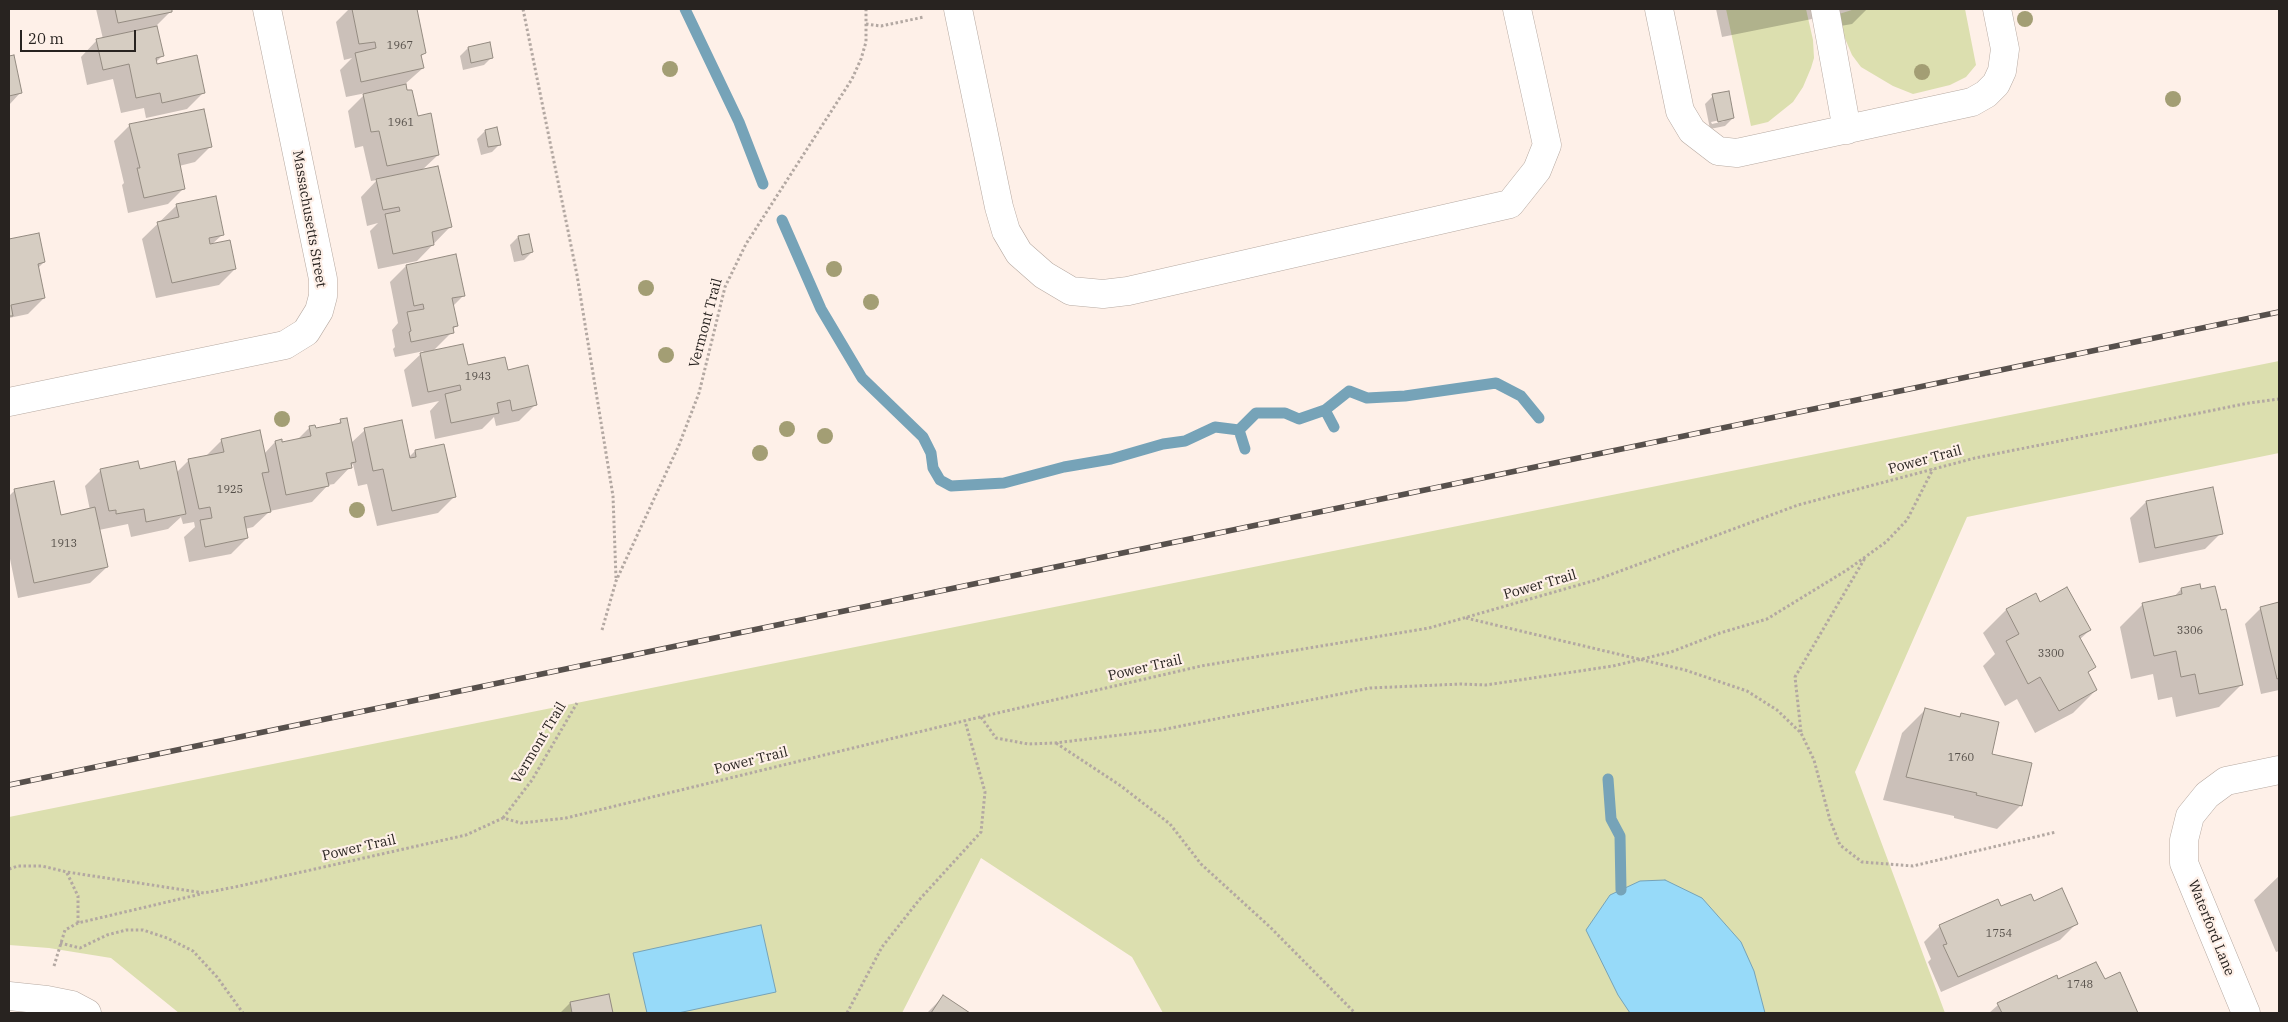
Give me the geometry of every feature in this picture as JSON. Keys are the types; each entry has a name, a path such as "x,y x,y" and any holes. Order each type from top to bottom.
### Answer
{"street":[{"name":"Massachusetts Street","path":"9,402 285,345 306,332 319,312 323,296 323,280 268,9"},
{"path":"958,9 998,207 1006,231 1019,253 1044,275 1071,291 1103,294 1138,289 1510,204 1537,170 1547,145 1517,9"},
{"path":"1659,9 1680,111 1692,131 1718,151 1738,153 1972,102 1986,94 1996,84 2002,71 2005,49 1997,9"},
{"path":"1825,9 1847,130"},
{"name":"Waterford Lane","path":"2246,1013 2184,864 2184,840 2190,816 2207,794 2226,782 2279,770"},
{"path":"9,996 47,1000 72,1006 86,1013"}],"path":[{"path":"523,9 577,275 613,496 616,581"},
{"name":"Vermont Trail","path":"602,630 616,581 679,445 699,393 725,287 746,244 852,79 866,42 866,9"},
{"path":"866,24 881,26 958,9"},
{"name":"Power Trail","path":"9,869 18,866 42,866 67,872 204,893 466,835 503,818 521,823 566,818 981,717 1201,666 1430,628 1596,580 1798,505 1975,458 2249,403 2279,399"},
{"path":"981,717 996,738 1028,744 1056,743 1161,730 1370,688 1461,684 1486,685 1613,666 1671,652 1720,633 1767,619 1810,594 1866,556 1886,542 1907,520 1934,469"},
{"path":"1866,556 1795,677 1801,733 1814,760 1830,820 1840,845 1862,862 1913,866 2056,832"},
{"path":"1466,618 1685,670 1747,691 1777,710 1801,733"},
{"name":"Vermont Trail","path":"503,818 532,780 577,703"},
{"path":"847,1013 882,947 919,900 981,832 986,792 965,721"},
{"path":"1056,743 1121,786 1170,824 1201,864 1270,927 1355,1013"},
{"path":"67,872 78,896 78,922"},
{"path":"47,1000 60,943 65,930 78,922 204,893"},
{"path":"60,943 80,948 108,935 126,930 143,930 167,938 194,951 217,977 243,1013"}],"green space":[{"path":"1726,9 1806,9 1813,40 1814,58 1811,68 1803,87 1793,102 1768,122 1751,126"},
{"path":"1855,9 1965,9 1976,65 1966,77 1950,85 1913,94 1893,86 1861,67 1852,55 1844,36 1839,14"},
{"path":"2279,361 2279,453 1967,517 1855,772 1945,1013 1163,1013 1132,957 981,858 902,1013 179,1013 111,958 49,948 9,945 9,817"}],"water":[{"path":"1665,880 1702,898 1741,942 1754,971 1765,1013 1630,1013 1618,995 1586,930 1610,895 1640,881"},
{"path":"761,925 776,992 678,1013 647,1013 633,953"}],"building":[{"path":"115,9 172,9 172,12 118,23"},
{"path":"352,9 417,9 426,53 421,55 424,68 361,82 355,53 376,48 375,42 359,44"},
{"path":"157,26 164,56 156,58 157,64 197,55 205,93 162,103 160,93 136,98 129,64 103,70 96,39"},
{"path":"490,42 493,58 471,63 468,47"},
{"path":"14,55 22,93 9,96 9,56"},
{"path":"406,84 407,90 412,90 418,116 431,113 439,155 387,166 379,131 371,132 363,94"},
{"path":"1729,91 1734,118 1718,122 1712,94"},
{"path":"204,109 212,147 178,154 185,189 144,198 137,168 140,168 129,124"},
{"path":"497,127 501,145 488,147 485,130"},
{"path":"438,166 452,227 432,232 434,245 393,254 385,214 400,211 399,207 383,210 376,179"},
{"path":"216,196 224,235 209,238 210,244 230,240 236,269 172,283 157,222 179,217 176,204"},
{"path":"39,233 45,262 38,264 45,298 11,305 13,316 9,316 9,239"},
{"path":"529,234 533,252 522,255 518,236"},
{"path":"456,254 465,296 452,298 458,326 453,327 454,333 411,342 407,312 424,309 423,304 414,306 406,265"},
{"path":"463,344 468,365 505,357 508,370 528,365 537,405 512,411 510,400 497,403 499,413 451,423 445,394 461,390 460,385 428,392 420,353"},
{"path":"347,418 356,462 351,463 352,468 326,473 329,486 286,495 275,441 282,439 282,442 311,436 309,426 315,425 316,428 341,423 340,419"},
{"path":"402,420 410,458 416,457 415,450 444,444 456,497 392,511 383,469 373,471 364,428"},
{"path":"260,430 269,472 262,473 271,512 244,517 248,538 205,547 200,520 212,518 210,507 199,509 188,459 224,452 221,439"},
{"path":"138,461 140,469 175,461 186,514 146,522 144,509 116,514 116,510 109,511 100,469"},
{"path":"54,481 61,515 95,507 108,567 34,583 14,489"},
{"path":"2213,487 2223,534 2155,548 2146,501"},
{"path":"2200,584 2201,589 2215,586 2221,610 2226,609 2243,685 2199,694 2195,674 2181,677 2176,651 2154,656 2142,603 2182,594 2181,588"},
{"path":"2067,587 2091,630 2079,636 2096,667 2088,672 2097,690 2059,711 2040,677 2028,684 2006,641 2019,634 2006,609 2036,593 2040,602"},
{"path":"2279,602 2279,678 2277,679 2260,607"},
{"path":"1925,708 1960,717 1961,713 1999,722 1992,754 2032,763 2022,806 1976,795 1977,793 1906,777"},
{"path":"2062,888 2078,924 1958,977 1943,945 1947,944 1939,925 1998,899 2001,906 2031,894 2034,901"},
{"path":"2096,962 2105,979 2120,972 2138,1013 2002,1013 1997,1003 2057,975 2058,979"},
{"path":"609,994 613,1013 572,1013 570,1002"},
{"path":"943,995 970,1013 931,1013"}],"waterway":[{"path":"685,9 739,122 763,184"},
{"path":"782,220 821,309 862,378 923,437 931,453 933,468 940,480 951,486 1004,483 1064,467 1111,459 1163,444 1185,441 1215,427 1239,430 1256,413 1285,413 1299,419 1325,410 1349,391 1367,398 1405,396 1496,383 1521,396 1539,418"},
{"path":"1325,410 1334,427"},
{"path":"1239,430 1245,449"},
{"path":"1608,779 1611,819 1620,836 1621,890"}],"railway":[{"path":"9,785 2279,312"}]}
